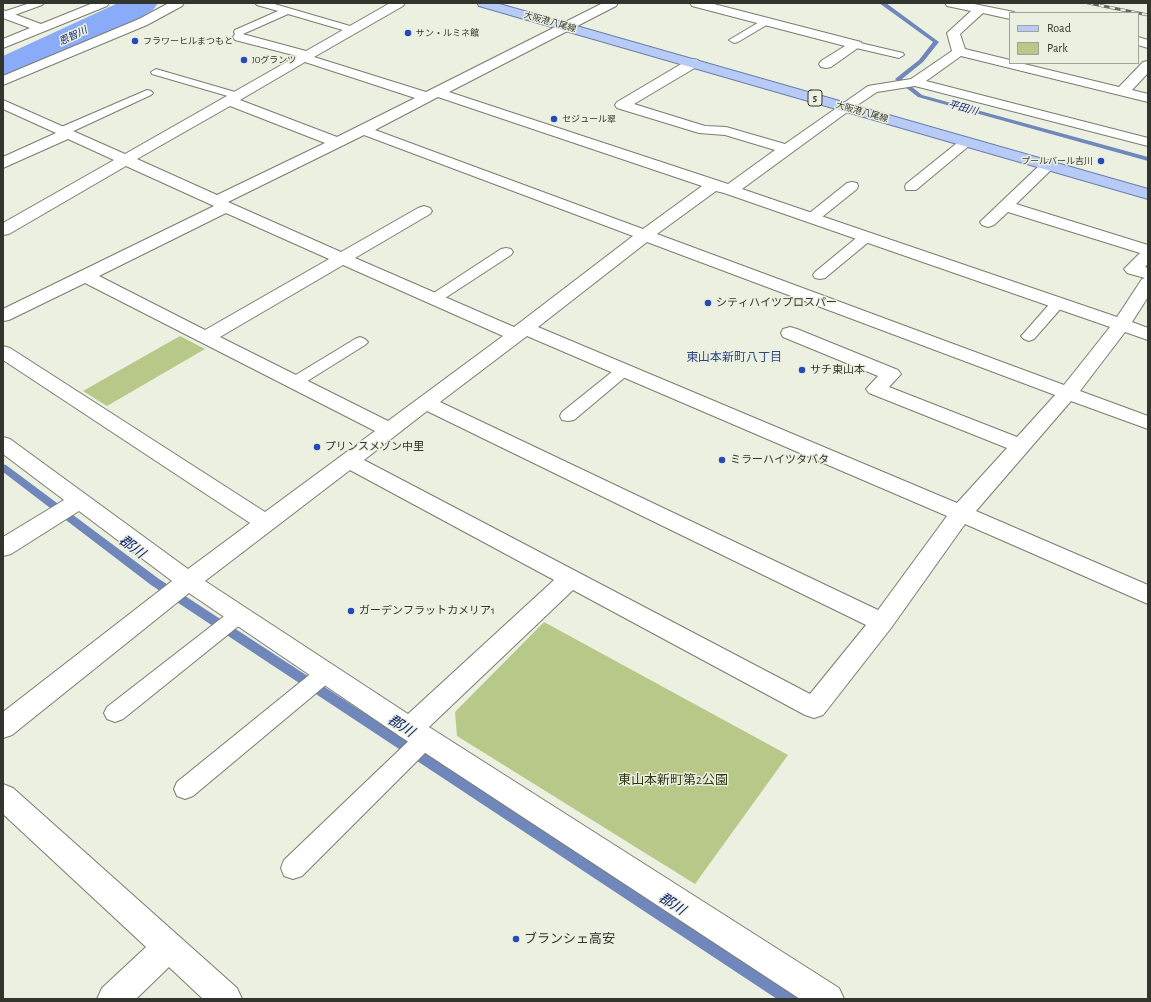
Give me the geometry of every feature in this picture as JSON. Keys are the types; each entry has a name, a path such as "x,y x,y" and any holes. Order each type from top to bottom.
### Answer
{"main road":[{"name":"大阪港八尾線","path":"483,3 1148,194"}],"street":[{"path":"3,44 103,3"},
{"path":"3,81 143,22 178,3"},
{"path":"3,230 399,3"},
{"path":"3,316 85,276 336,142 364,130 564,26 612,3"},
{"path":"696,3 856,45"},
{"path":"951,3 1009,15"},
{"path":"959,52 953,33 980,9"},
{"path":"4,14 41,28"},
{"path":"239,34 306,57 432,95 730,190 1148,334"},
{"path":"826,64 856,45"},
{"path":"730,190 845,107 873,89 908,83 959,52 1009,61"},
{"path":"693,64 622,105 704,130 726,131 787,149"},
{"path":"1026,64 1148,98"},
{"path":"1122,92 1148,65"},
{"path":"908,83 1148,142"},
{"path":"234,98 336,142"},
{"path":"4,105 434,299 624,370 961,513 1148,595"},
{"path":"364,130 644,236 1148,423"},
{"path":"3,163 66,132"},
{"path":"988,222 1048,165"},
{"path":"3,727 184,584 520,332 644,236 714,185"},
{"path":"1005,206 1148,250"},
{"path":"206,337 424,212"},
{"path":"1148,254 1133,269 1148,274"},
{"path":"85,276 389,430"},
{"path":"349,461 814,708 882,622 961,513 1067,394 1121,325 1148,283"},
{"path":"790,333 891,374 876,389 1021,446"},
{"path":"3,352 266,523"},
{"path":"426,403 882,622"},
{"path":"4,446 74,504 184,584 226,625 321,677 419,736 828,999"},
{"path":"3,548 74,504"},
{"path":"419,736 570,578"},
{"path":"3,796 226,999"},
{"path":"113,999 168,947"}],"lane":[{"path":"4,14 39,3"},
{"path":"260,3 286,8 353,30"},
{"path":"239,34 286,8"},
{"path":"734,40 766,21"},
{"path":"856,45 899,55"},
{"path":"156,72 234,98"},
{"path":"66,132 147,93"},
{"path":"911,187 966,142"},
{"path":"812,218 852,186"},
{"path":"820,275 866,237"},
{"path":"434,299 506,252"},
{"path":"1029,336 1058,303"},
{"path":"295,382 360,342"},
{"path":"568,416 624,370"},
{"path":"115,712 226,625"},
{"path":"185,789 321,677"},
{"path":"293,868 388,774 419,736"}],"green space":[{"path":"180,336 205,349 107,406 83,391"},
{"name":"東山本新町第2公園","path":"544,622 788,755 695,884 457,736 455,712"}],"waterway":[{"name":"恩智川","path":"3,70 119,16 142,3"},
{"name":"平田川","path":"882,3 936,42 921,61 898,79 920,96 1148,159"},
{"name":"郡川","path":"3,467 155,582 790,999"}],"railway":[{"path":"1088,3 1133,12"},
{"path":"1139,13 1148,15"}],"place":[{"name":"サン・ルミネ館","path":"408,33"},
{"name":"フラワーヒルまつもと","path":"135,41"},
{"name":"JOグランツ","path":"244,60"},
{"name":"セジュール翠","path":"554,119"},
{"name":"プールバール吉川","path":"1101,161"},
{"name":"シティハイツプロスパー","path":"708,303"},
{"name":"サチ東山本","path":"802,370"},
{"name":"プリンスメゾン中里","path":"317,447"},
{"name":"ミラーハイツタバタ","path":"722,460"},
{"name":"ガーデンフラットカメリア1","path":"351,611"},
{"name":"ブランシェ高安","path":"516,939"}],"district":[{"name":"東山本新町八丁目","path":"734,357"}]}
